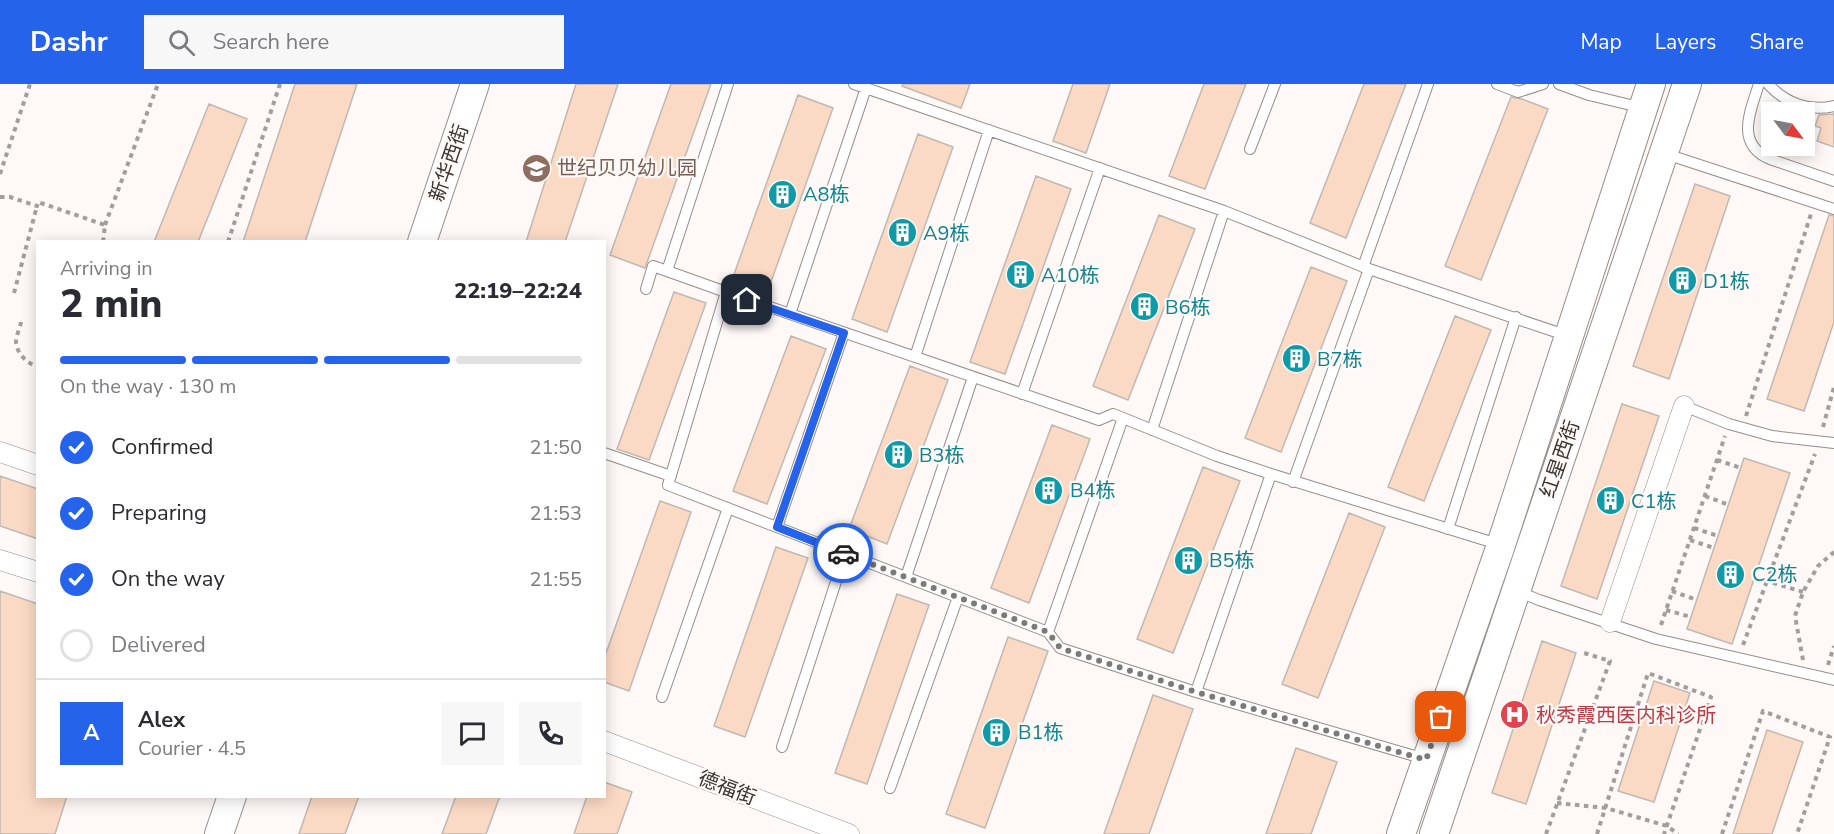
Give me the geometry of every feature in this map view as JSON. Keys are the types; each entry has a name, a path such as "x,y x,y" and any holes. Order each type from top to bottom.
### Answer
{"main road":[{"name":"新华西街","path":"423,240 475,84"},
{"name":"红星西街","path":"1434,834 1687,84"},
{"path":"1647,96 1676,118"},
{"name":"红星西街","path":"1401,834 1497,557 1647,96"},
{"path":"1497,557 1519,585"},
{"path":"219,834 231,798"}],"street":[{"path":"1610,622 1684,406"},
{"path":"0,452 36,464"},
{"path":"0,560 36,571"},
{"name":"德福街","path":"606,742 849,834"}],"lane":[{"path":"667,271 728,84"},
{"path":"854,84 1224,211 1366,268 1568,336"},
{"path":"1250,149 1275,84"},
{"path":"1293,482 1428,84"},
{"path":"1497,84 1518,92 1543,84"},
{"path":"1559,84 1589,95 1647,96"},
{"path":"1759,84 1748,127 1749,138 1754,148 1761,155 1770,159 1834,181"},
{"path":"1768,84 1797,105 1819,109 1834,106"},
{"path":"790,315 866,88"},
{"path":"915,357 989,130"},
{"path":"1664,153 1834,208"},
{"path":"1022,394 1100,168"},
{"path":"1152,430 1224,211"},
{"path":"646,289 653,266 1099,420 1113,414 1217,456 1293,482 1448,529 1497,557"},
{"path":"726,292 668,485 1048,632 1060,648 1196,692 1426,760"},
{"path":"1448,529 1515,317"},
{"path":"777,527 844,333"},
{"path":"906,577 973,377"},
{"path":"1684,406 1730,424 1772,436 1834,443"},
{"path":"1048,632 1124,418"},
{"path":"606,453 671,476"},
{"path":"1196,692 1271,474"},
{"path":"662,697 728,508"},
{"path":"782,747 845,554"},
{"path":"1519,585 1539,600 1656,639 1834,680"},
{"path":"890,788 958,597"}],"path":[{"path":"0,174 30,84"},
{"path":"103,240 105,225 158,84"},
{"path":"229,240 280,84"},
{"path":"0,197 10,197 37,206"},
{"path":"14,293 38,202 105,225"},
{"path":"1742,428 1815,202"},
{"path":"21,322 16,342 21,355 29,364 36,367"},
{"path":"1738,658 1820,441 1834,387"},
{"path":"1656,639 1730,424"},
{"path":"1717,460 1741,468"},
{"path":"1705,496 1729,505"},
{"path":"1694,528 1718,536"},
{"path":"1690,540 1714,548"},
{"path":"1800,672 1803,658 1795,616 1803,592 1818,566 1834,552"},
{"path":"1767,581 1803,592"},
{"path":"1672,591 1696,600"},
{"path":"1666,610 1691,617"},
{"path":"1546,834 1610,661 1581,652"},
{"path":"1597,834 1648,673 1712,697 1664,834"},
{"path":"1722,834 1763,711 1830,737 1797,834"},
{"path":"1557,803 1606,808 1667,826 1678,834"}],"building":[{"path":"295,84 357,84 306,240 244,240"},
{"path":"576,84 618,84 566,240 527,240"},
{"path":"671,84 711,84 645,268 610,255"},
{"path":"903,84 970,84 961,108 902,86"},
{"path":"1073,84 1110,84 1086,153 1053,141"},
{"path":"1204,84 1246,84 1205,189 1169,176"},
{"path":"1364,84 1406,84 1346,238 1310,223"},
{"name":"A8栋","path":"798,95 833,108 767,293 732,280"},
{"path":"1511,97 1548,109 1481,280 1445,266"},
{"path":"209,104 247,119 199,240 155,240"},
{"path":"1834,114 1834,147 1817,141 1821,128 1815,126 1819,115"},
{"name":"A9栋","path":"918,134 953,147 887,332 852,319"},
{"name":"A10栋","path":"1036,176 1071,189 1005,374 970,362"},
{"name":"D1栋","path":"1695,184 1730,196 1669,379 1633,366"},
{"name":"B6栋","path":"1159,215 1195,229 1128,400 1093,386"},
{"path":"1829,215 1834,216 1834,322 1804,411 1767,399"},
{"name":"B7栋","path":"1311,267 1347,281 1281,452 1245,438"},
{"path":"674,292 706,303 649,460 617,449"},
{"path":"1455,316 1491,330 1424,501 1388,487"},
{"path":"791,336 826,349 767,504 733,491"},
{"name":"B3栋","path":"910,366 948,380 887,544 849,529"},
{"name":"C1栋","path":"1622,404 1659,416 1597,599 1561,586"},
{"name":"B4栋","path":"1052,425 1090,439 1029,603 991,588"},
{"name":"C2栋","path":"1744,458 1790,473 1732,644 1687,629"},
{"name":"B5栋","path":"1203,467 1240,481 1173,653 1137,639"},
{"path":"0,476 36,488 36,538 0,526"},
{"path":"660,501 691,512 629,691 606,683 606,653"},
{"path":"1349,513 1385,527 1318,698 1282,684"},
{"path":"776,547 808,558 745,737 714,726"},
{"path":"0,591 36,603 36,798 66,798 55,834 0,834"},
{"path":"897,594 929,605 867,784 835,773"},
{"name":"B1栋","path":"1008,637 1048,651 985,828 946,814"},
{"path":"1542,641 1576,653 1526,804 1492,793"},
{"path":"1654,681 1690,693 1654,802 1618,791"},
{"path":"1153,695 1193,709 1149,834 1104,834"},
{"path":"1767,730 1803,742 1772,834 1733,834"},
{"path":"1296,748 1337,762 1311,834 1266,834"},
{"path":"606,783 632,792 617,834 574,834 586,798 606,798"},
{"path":"311,798 358,798 345,834 299,834"},
{"path":"455,798 499,798 486,834 442,834"}],"way so far":[{"path":"843,553 1048,632 1060,648 1196,692 1426,760 1441,717"}],"place":[{"name":"世纪贝贝幼儿园","path":"536,168"},
{"name":"A8栋","path":"782,194"},
{"name":"A9栋","path":"902,233"},
{"name":"A10栋","path":"1020,275"},
{"name":"D1栋","path":"1682,281"},
{"name":"B6栋","path":"1144,307"},
{"name":"B7栋","path":"1296,359"},
{"name":"B3栋","path":"898,455"},
{"name":"B4栋","path":"1049,490"},
{"name":"C1栋","path":"1610,501"},
{"name":"B5栋","path":"1188,560"},
{"name":"C2栋","path":"1731,574"},
{"name":"秋秀霞西医内科诊所","path":"1515,715"},
{"name":"B1栋","path":"997,732"}],"route":[{"path":"747,300 844,333 777,527 843,553"}]}
